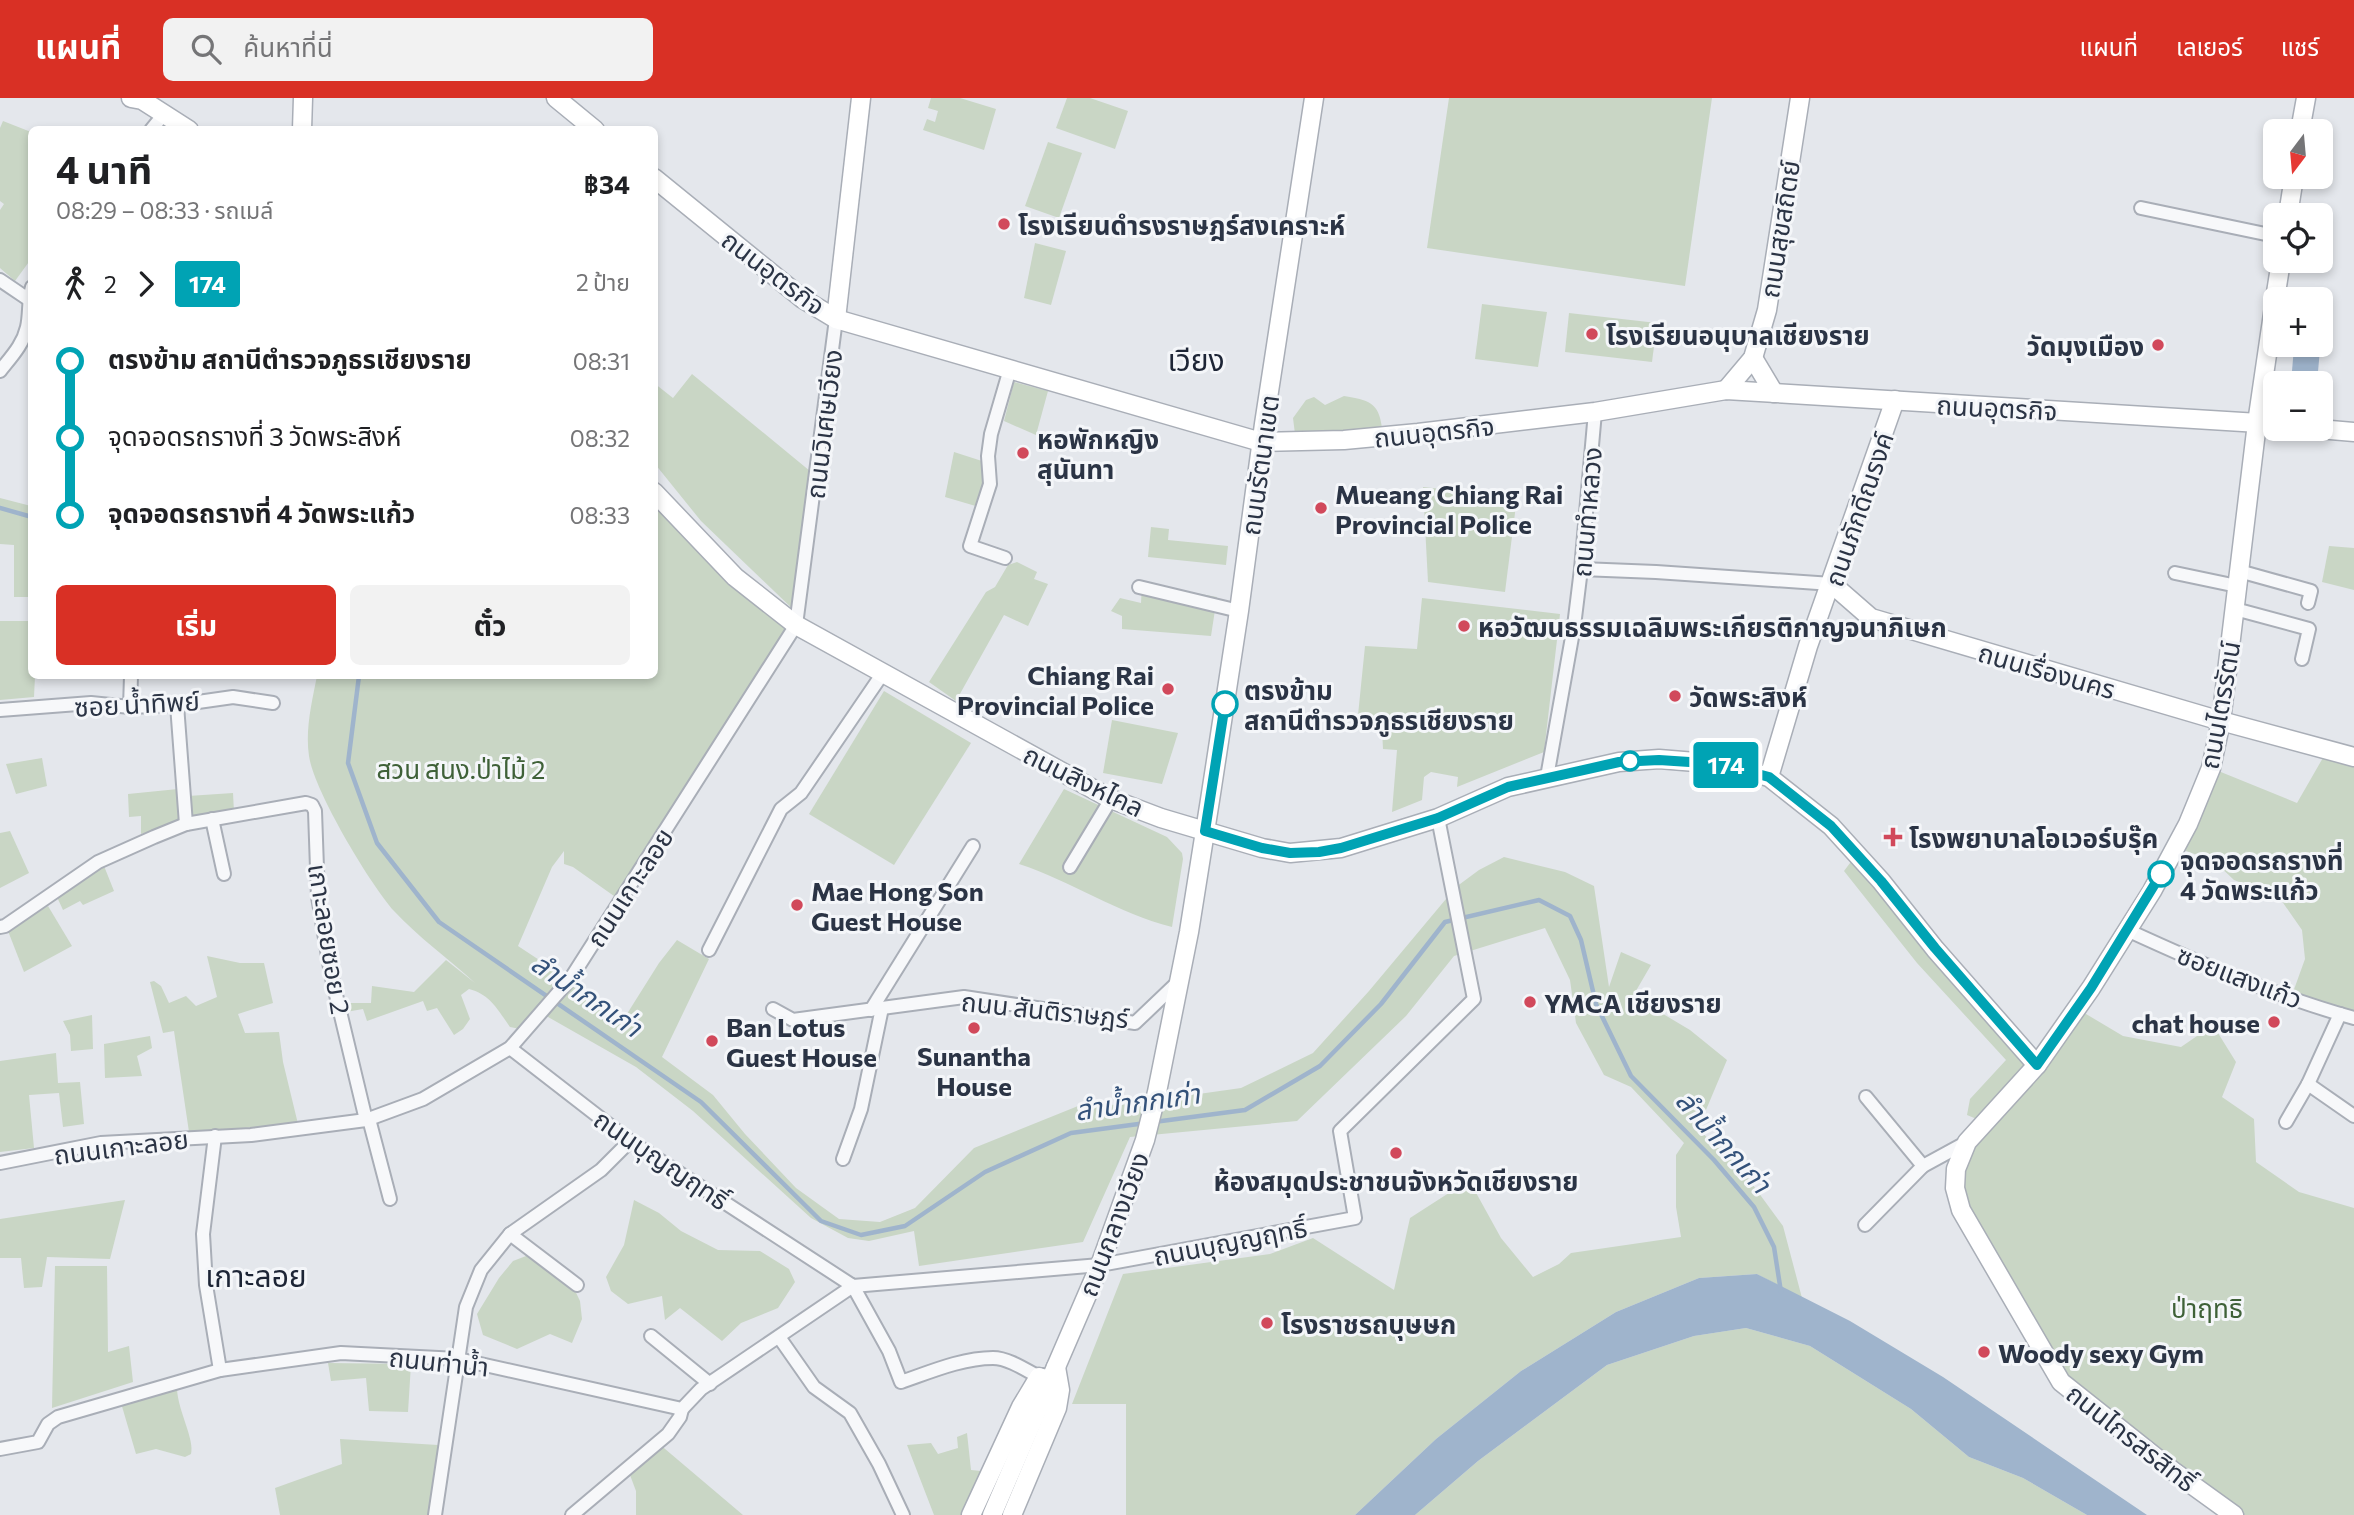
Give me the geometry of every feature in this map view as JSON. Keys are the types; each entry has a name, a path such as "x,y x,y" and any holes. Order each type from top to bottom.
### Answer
{"street":[{"path":"302,126 303,98"},
{"path":"556,98 590,126"},
{"name":"ถนนวิเศษเวียง","path":"796,625 836,319 861,98"},
{"name":"ถนนรัตนาเขต","path":"1205,831 1314,98"},
{"name":"ถนนสุขสถิตย์","path":"1726,390 1753,358 1766,310 1800,98"},
{"path":"2303,119 2306,98"},
{"path":"138,99 183,126"},
{"path":"154,126 164,114"},
{"name":"ถนนอุตรกิจ","path":"658,181 803,299 836,319 1261,442 1344,440 1595,412 1726,390 2263,423"},
{"path":"2141,208 2263,233"},
{"path":"0,280 28,292"},
{"path":"0,371 20,346 28,326"},
{"name":"ถนนไตรรัตน์","path":"2037,1065 2152,891 2188,824 2211,768 2221,721 2267,357"},
{"path":"1753,358 1774,393"},
{"path":"1005,558 970,546 990,484 988,456 991,434 1010,369"},
{"name":"ถนนภักดีณรงค์","path":"1769,777 1808,646 1895,400"},
{"name":"ถนนทำหลวง","path":"1547,777 1574,626 1595,412"},
{"path":"2333,430 2354,432"},
{"name":"ถนนสิงหไคล","path":"658,496 735,577 796,625 1111,799 1262,848 1290,853 1341,848 1438,818 1508,787 1619,762 1659,760 1720,764 1769,777 1831,826 2037,1065"},
{"path":"1581,569 1832,584"},
{"path":"2175,573 2238,578 2311,591 2308,603"},
{"name":"ถนนเรื่องนคร","path":"1832,584 1871,618 2221,721 2354,757"},
{"path":"1139,587 1239,611"},
{"path":"2235,608 2309,629 2302,659"},
{"name":"ถนนเกาะลอย","path":"0,1163 101,1143 251,1136 367,1119 423,1099 510,1048 571,978 796,625"},
{"path":"709,950 781,809 801,793 883,673"},
{"path":"130,707 131,679"},
{"name":"ซอย น้ำทิพย์","path":"0,710 91,703 130,707 177,705 233,697 273,703"},
{"path":"177,705 186,824"},
{"path":"1070,867 1111,799"},
{"name":"เกาะลอยซอย 2","path":"0,927 98,862 186,824 306,803 312,805 315,811 318,897 331,974 367,1119"},
{"name":"ถนนบุญญฤทธิ์","path":"510,1048 630,1141 853,1286 1100,1265 1355,1217 1340,1131 1474,999 1438,818"},
{"path":"212,820 224,874"},
{"name":"ถนนกลางเวียง","path":"992,1515 1100,1265 1145,1140 1179,981 1205,831"},
{"path":"844,1159 862,1109 876,1009 973,846"},
{"name":"ซอยแสงแก้ว","path":"2127,930 2240,980 2354,1018"},
{"name":"ถนน สันติราษฎร์","path":"773,1009 793,1020 964,998 1135,1023 1179,981"},
{"path":"2286,1122 2308,1084 2340,1014"},
{"name":"ถนนไกรสรสิทธิ์","path":"2037,1065 1967,1142 1956,1169 1955,1188 1961,1210 2061,1382 2173,1471 2234,1515"},
{"path":"2308,1084 2354,1116"},
{"path":"1866,1097 1923,1166"},
{"path":"367,1119 390,1199"},
{"path":"215,1136 203,1235 206,1285 220,1370"},
{"path":"435,1515 466,1307 481,1270 510,1234 601,1170 630,1141"},
{"path":"1865,1225 1923,1166 1967,1142"},
{"path":"510,1234 577,1285"},
{"path":"572,1515 668,1434 690,1399 853,1286 889,1351 901,1382 951,1365 995,1358 1039,1377"},
{"path":"650,1336 710,1384"},
{"path":"779,1337 814,1387 850,1413 877,1460 902,1515"},
{"name":"ถนนท่าน้ำ","path":"0,1449 38,1442 48,1424 58,1417 220,1370 341,1353 458,1359 682,1409"},
{"path":"971,1515 1021,1407 1039,1377 1056,1367 1060,1390 1057,1408 1012,1515"}],"green space":[{"path":"931,98 960,98 996,109 984,150 923,130 927,119 935,122 938,111 928,108"},
{"path":"1067,98 1090,98 1128,111 1115,149 1056,128"},
{"path":"1449,98 1712,98 1685,286 1427,248"},
{"path":"3,121 28,131 28,263 15,281 0,268 0,210 4,204 0,201 0,128"},
{"path":"1048,142 1082,153 1059,218 1025,206"},
{"path":"1035,243 1066,251 1051,305 1024,298"},
{"path":"1482,304 1547,312 1538,367 1475,359"},
{"path":"1569,313 1657,323 1652,362 1565,352"},
{"path":"692,374 816,476 798,614 701,521 658,468 658,386 673,398"},
{"path":"1014,382 1048,391 1036,435 1004,421"},
{"path":"1344,396 1371,404 1378,413 1382,428 1295,434 1293,418 1306,400 1314,397 1325,405"},
{"path":"954,452 985,462 984,486 979,507 945,497"},
{"path":"1423,487 1517,497 1505,592 1428,582"},
{"name":"สวน สนง.ป่าไม้ 2","path":"658,495 796,625 622,898 614,896 573,867 564,864 564,851 552,867 518,946 562,975 591,1004 620,1025 659,963 677,940 709,959 662,1057 713,1095 796,1188 839,1219 880,1222 915,1208 974,1148 1083,1104 1121,1105 1241,1088 1313,1053 1456,887 1479,870 1504,857 1565,872 1594,886 1609,987 1621,952 1651,965 1633,996 1690,1030 1727,1060 1698,1129 1742,1170 1783,1226 1802,1298 1757,1274 1699,1278 1616,1312 1521,1371 1436,1439 1355,1515 1126,1515 1126,1404 1072,1404 1123,1274 1270,1254 1313,1238 1394,1290 1410,1218 1469,1180 1501,1238 1533,1277 1559,1264 1571,1253 1681,1237 1676,1207 1676,1155 1684,1143 1631,1087 1604,1075 1576,1023 1570,980 1545,928 1454,956 1406,1016 1297,1121 1130,1137 1083,1242 919,1266 914,1231 869,1241 848,1238 811,1218 693,1111 636,1067 534,1009 520,1029 510,1027 488,999 469,989 461,995 470,1019 463,1029 454,1035 437,1008 427,1011 423,1001 367,1021 363,1009 346,1012 348,1003 371,1003 372,986 414,992 446,960 475,983 394,911 358,859 313,772 308,746 311,705 316,679 658,679"},
{"path":"0,498 28,505 28,597 14,597 14,545 0,544"},
{"path":"1151,527 1169,529 1168,540 1228,546 1226,565 1148,557"},
{"path":"2329,546 2354,548 2354,590 2322,582"},
{"path":"1017,562 1037,572 1034,579 1048,584 1028,626 1004,615 956,701 929,682 986,592 995,587 1008,565"},
{"path":"1142,583 1217,597 1211,636 1122,629 1122,616 1111,611 1120,598 1141,603"},
{"path":"1422,598 1560,614 1544,752 1457,787 1458,777 1431,772 1424,777 1422,800 1392,812 1397,750 1383,749 1382,729 1357,725 1365,646 1417,649"},
{"path":"0,621 28,621 28,679 35,679 34,697 0,700"},
{"path":"884,691 971,743 894,865 809,814"},
{"path":"1112,720 1178,733 1162,784 1103,773"},
{"path":"2328,749 2354,757 2354,1015 2292,995 2305,959 2302,930 2279,897 2234,880 2214,861 2175,847 2211,768 2297,803"},
{"path":"42,758 47,786 16,794 6,764"},
{"path":"178,789 181,822 141,834 141,816 129,817 128,794"},
{"path":"1064,789 1167,837 1182,853 1172,927 1133,914 1019,864"},
{"path":"233,793 234,812 189,821 188,796"},
{"path":"10,831 29,873 0,888 0,833"},
{"name":"ป่าฤทธิ","path":"1853,859 2037,1065 2081,1011 2123,1036 2181,1047 2213,1025 2236,1062 2222,1097 2254,1119 2256,1162 2299,1192 2354,1208 2354,1515 2235,1515 2061,1382 1955,1188 1984,1122 1967,1115 1970,1099 2006,1060 1917,963 1844,871"},
{"path":"104,866 114,891 83,905 80,901 63,910 57,897"},
{"path":"48,906 72,946 24,972 8,931"},
{"path":"207,956 240,963 264,963 273,1003 238,1014 245,1033 279,1032 283,1062 298,1124 189,1132 174,1031 163,1033 150,982 154,981 161,986 169,1003 186,996 196,1006 217,997"},
{"path":"92,1015 93,1049 71,1051 70,1035 63,1021"},
{"path":"150,1036 152,1048 137,1056 142,1076 105,1078 104,1044"},
{"path":"56,1053 58,1083 80,1082 84,1124 63,1127 59,1093 29,1095 34,1148 0,1152 0,1061"},
{"path":"125,1200 110,1259 47,1257 42,1287 24,1288 21,1258 0,1258 0,1219"},
{"path":"634,1200 659,1213 681,1231 718,1250 760,1251 789,1269 795,1282 778,1308 741,1323 722,1341 680,1308 665,1320 662,1296 628,1304 611,1291 606,1277 624,1245"},
{"path":"534,1253 568,1276 580,1301 582,1319 572,1343 550,1334 517,1349 483,1335 477,1314 499,1278 513,1261"},
{"path":"55,1266 107,1266 108,1352 129,1346 133,1382 52,1408"},
{"path":"1746,1328 1810,1346 1911,1409 1969,1457 2023,1478 2087,1515 1415,1515 1478,1461 1607,1365 1694,1336"},
{"path":"328,1363 411,1364 408,1412 369,1411 366,1378 331,1381"},
{"path":"167,1388 177,1389 191,1441 191,1454 185,1457 156,1449 136,1454 121,1403"},
{"path":"967,1433 971,1470 981,1471 964,1515 934,1515 907,1445 931,1443 938,1454 958,1448 957,1437"},
{"path":"340,1439 438,1445 430,1515 280,1515 275,1488 342,1464"},
{"path":"658,1443 743,1515 636,1515 636,1491 627,1467"}],"water":[{"path":"2293,357 2319,357 2318,371 2292,371"},
{"path":"1757,1274 1850,1321 1943,1377 2147,1515 2087,1515 2023,1478 1969,1457 1911,1409 1810,1346 1746,1328 1694,1336 1607,1365 1478,1461 1415,1515 1355,1515 1436,1439 1521,1371 1616,1312 1699,1278"}],"waterway":[{"name":"ลำน้ำกกเก่า","path":"0,508 28,516"},
{"name":"ลำน้ำกกเก่า","path":"359,679 348,763 377,843 439,922 701,1102 821,1221 861,1235 905,1226 985,1172 1071,1133 1146,1123"},
{"name":"ลำน้ำกกเก่า","path":"1154,1122 1245,1110 1320,1066 1381,1004 1445,922 1539,900 1570,916 1581,940 1596,1004 1631,1076 1714,1160 1754,1207 1774,1247 1781,1292"}],"bus line":[{"name":"174","path":"1225,704 1205,831 1262,848 1290,853 1341,848 1438,818 1508,787 1619,762 1659,760 1720,764 1769,777 1831,826 2037,1065 2091,988 2161,874"}],"place":[{"name":"โรงเรียนดำรงราษฎร์สงเคราะห์","path":"1004,224"},
{"name":"โรงเรียนอนุบาลเชียงราย","path":"1592,334"},
{"name":"วัดมุงเมือง","path":"2158,345"},
{"name":"หอพักหญิง สุนันทา","path":"1023,453"},
{"name":"Mueang Chiang Rai Provincial Police","path":"1321,508"},
{"name":"หอวัฒนธรรมเฉลิมพระเกียรติกาญจนาภิเษก","path":"1464,626"},
{"name":"Chiang Rai Provincial Police","path":"1168,689"},
{"name":"วัดพระสิงห์","path":"1675,696"},
{"name":"ตรงข้าม สถานีตำรวจภูธรเชียงราย","path":"1225,704"},
{"name":"โรงพยาบาลโอเวอร์บรุ๊ค","path":"1893,837"},
{"name":"จุดจอดรถรางที่ 4 วัดพระแก้ว","path":"2161,874"},
{"name":"Mae Hong Son Guest House","path":"797,905"},
{"name":"YMCA เชียงราย","path":"1530,1002"},
{"name":"chat house","path":"2274,1022"},
{"name":"Sunantha House","path":"974,1028"},
{"name":"Ban Lotus Guest House","path":"712,1041"},
{"name":"ห้องสมุดประชาชนจังหวัดเชียงราย","path":"1396,1153"},
{"name":"โรงราชรถบุษษก","path":"1267,1323"},
{"name":"Woody sexy Gym","path":"1984,1352"}],"district":[{"name":"เวียง","path":"1196,358"},
{"name":"เกาะลอย","path":"256,1274"}]}
